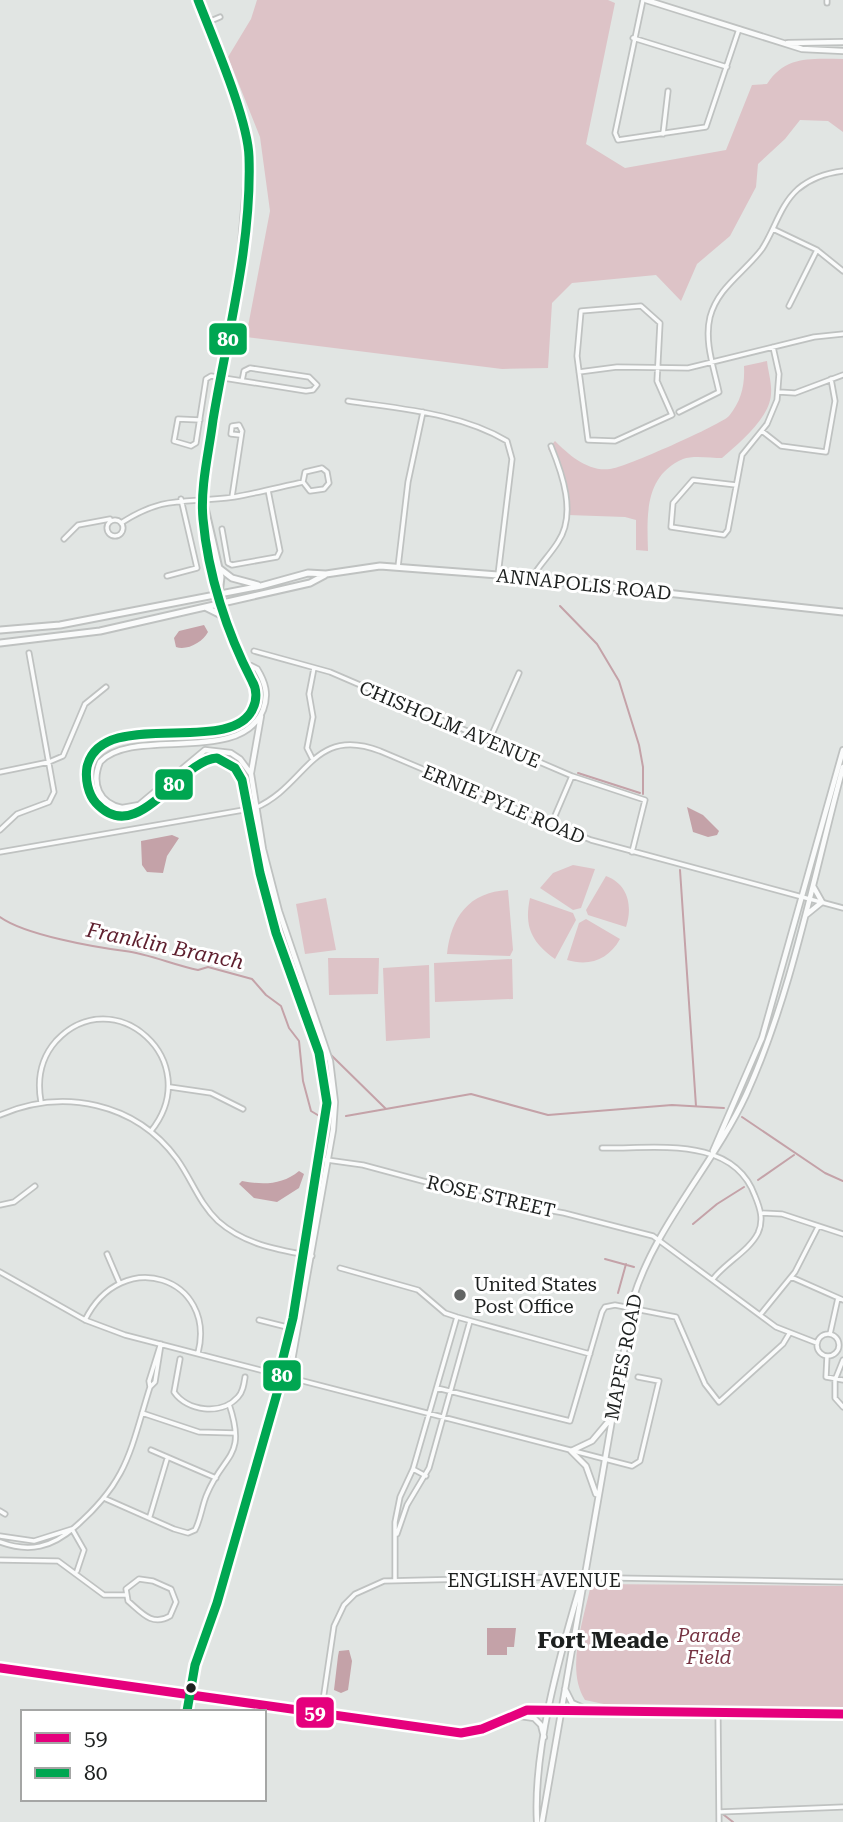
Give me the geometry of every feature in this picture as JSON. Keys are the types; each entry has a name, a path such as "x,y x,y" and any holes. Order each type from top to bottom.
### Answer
{"main road":[{"path":"198,0 243,124 249,157 245,225 220,377 202,518 223,604"},
{"path":"204,499 222,582 219,594"},
{"name":"ANNAPOLIS ROAD","path":"0,643 60,638 223,604 310,583 326,575 364,568 398,567 532,578 843,612"},
{"path":"219,568 232,578 261,586"},
{"name":"ANNAPOLIS ROAD","path":"0,630 60,625 261,586 308,573 326,575"},
{"path":"205,607 225,617"}],"street":[{"path":"739,29 706,127 621,140 615,136 633,38 644,0 739,29 802,49 843,51"},
{"path":"206,23 220,18"},
{"path":"633,38 727,67"},
{"path":"784,43 843,42"},
{"path":"663,134 668,91"},
{"path":"679,412 719,392 708,337 713,307 722,292 761,250 782,209 798,190 816,178 843,171"},
{"path":"773,229 817,250 843,271"},
{"path":"789,306 817,250"},
{"path":"641,306 660,323 657,369 659,387 672,415 615,441 588,440 577,356 581,311 641,306"},
{"path":"579,372 617,367 688,368 773,347 843,334"},
{"path":"736,485 693,480 673,503 671,527 727,533 736,485 739,466 747,445 762,431 771,417 779,392 773,347"},
{"path":"200,420 177,419 174,442 194,445 200,420 206,379 211,376 220,377 242,381 306,391 313,390 317,385 313,377 250,368 244,371 242,381"},
{"path":"779,392 795,393 843,375"},
{"path":"762,431 781,446 827,452 835,401 831,379"},
{"path":"348,401 423,412 483,429 507,440 511,446 498,575"},
{"path":"398,567 408,482 423,412"},
{"path":"232,497 240,435"},
{"path":"532,578 558,543 564,527 565,489 551,446"},
{"path":"322,468 327,472 329,483 324,489 310,491 303,482 306,472 322,468"},
{"path":"64,539 78,526 110,519 121,523 149,507 181,499 232,497 303,482"},
{"path":"222,529 228,563 232,565 277,557 280,551 268,490"},
{"path":"167,576 197,568 181,499"},
{"path":"110,519 107,524 115,537 123,532 121,523"},
{"path":"160,733 228,728 249,716 256,695 247,664 230,638 223,604"},
{"name":"CHISHOLM AVENUE","path":"254,651 314,668 572,776 645,800 632,852"},
{"path":"0,830 18,814 52,799 54,792 29,653"},
{"path":"247,664 257,668 267,692 251,774 255,808 287,941 330,1060 335,1102 328,1160 290,1372 282,1376"},
{"path":"312,758 307,748 313,717 309,694 314,668"},
{"path":"489,741 519,673"},
{"path":"0,772 49,762 63,756 85,704 106,687"},
{"path":"251,774 240,758 231,753 205,750 139,805 122,808 102,797 95,781 100,762 117,750 233,737 252,726 262,713"},
{"path":"137,735 103,745 90,759 88,786 91,795 103,809 123,815 143,811 200,761 217,758 235,768 242,780 276,933 319,1053 327,1103 304,1255 291,1328 280,1370 282,1376 217,1603 195,1665 187,1710"},
{"name":"ERNIE PYLE ROAD","path":"0,852 255,808 280,794 312,758 325,749 344,744 371,748 551,825 632,852 843,908"},
{"name":"MAPES ROAD","path":"713,1153 714,1143 754,1061 843,750"},
{"name":"MAPES ROAD","path":"539,1822 561,1711 630,1309 644,1269 713,1153 720,1146 761,1060 803,918 843,767"},
{"path":"551,825 572,776"},
{"path":"803,918 813,906 822,902 812,884"},
{"path":"41,1102 40,1076 51,1048 70,1029 93,1021 120,1022 146,1035 165,1062 170,1087 164,1111 151,1131"},
{"path":"170,1087 211,1093 243,1109"},
{"path":"0,1115 41,1102 69,1101 103,1106 125,1115 151,1131 179,1161 197,1195 219,1222 255,1243 312,1256"},
{"path":"602,1148 713,1153 748,1178 761,1213 754,1239 713,1279"},
{"name":"ROSE STREET","path":"320,1159 363,1165 510,1204 564,1213 660,1240"},
{"path":"0,1205 14,1202 35,1186"},
{"path":"761,1213 782,1214 843,1234"},
{"path":"761,1315 792,1277 818,1227"},
{"path":"660,1240 789,1334 817,1343"},
{"path":"107,1254 119,1282"},
{"path":"340,1268 418,1290 445,1313 590,1355"},
{"path":"0,1272 85,1320 161,1344 632,1466 639,1461 659,1381 638,1377"},
{"path":"85,1320 101,1294 119,1282 150,1277 165,1281 183,1292 199,1319 201,1337 198,1353"},
{"path":"792,1277 841,1299 830,1334"},
{"path":"437,1388 570,1421 605,1307 615,1305 678,1319 705,1384 719,1402 783,1344 789,1334"},
{"path":"395,1580 395,1521 399,1501 413,1469 457,1317"},
{"path":"259,1320 291,1328"},
{"path":"396,1536 407,1505 426,1476 470,1321"},
{"path":"830,1334 841,1346 835,1354 827,1356 819,1353 817,1343 820,1337 830,1334"},
{"path":"0,1542 16,1547 41,1546 62,1540 106,1499 123,1472 150,1387 156,1351 161,1344"},
{"path":"827,1356 825,1374 835,1380 843,1380"},
{"path":"180,1359 173,1387 178,1398 200,1409 229,1404 238,1397 246,1377"},
{"path":"843,1360 835,1380 835,1398 843,1407"},
{"path":"106,1499 115,1506 150,1516 174,1529 192,1532 197,1527 208,1491 232,1455 235,1433 229,1404"},
{"path":"142,1413 199,1432 235,1433"},
{"path":"571,1451 592,1441 610,1418"},
{"path":"151,1450 216,1478"},
{"path":"571,1451 586,1466 597,1496"},
{"path":"150,1516 167,1459"},
{"path":"413,1469 426,1476"},
{"path":"399,1501 407,1505"},
{"path":"0,1536 34,1541 72,1530"},
{"path":"72,1530 84,1550 83,1561 76,1572"},
{"path":"0,1560 52,1559 76,1572 104,1595 126,1595 144,1615 156,1621 170,1616 176,1606 171,1589 153,1581 134,1580 126,1595"},
{"name":"ENGLISH AVENUE","path":"321,1714 334,1626 344,1605 366,1587 395,1580 843,1582"},
{"name":"MAPES ROAD","path":"539,1822 538,1776 550,1710 582,1580"},
{"path":"0,1668 461,1733 482,1729 527,1710 843,1714"},
{"path":"565,1687 572,1703 592,1712"},
{"path":"718,1713 719,1822"},
{"path":"512,1715 537,1720 545,1741"},
{"path":"719,1812 843,1807"}],"green space":[{"path":"257,0 608,0 615,3 586,144 625,168 726,150 752,85 767,84 782,68 800,61 843,59 843,132 828,121 800,120 785,139 758,164 756,187 730,236 697,264 681,301 656,275 572,283 552,303 548,368 502,369 246,337 270,211 260,137 228,57 251,19"},
{"path":"767,361 771,394 760,421 722,458 683,459 670,466 661,476 650,498 648,551 636,550 636,520 625,517 568,515 564,473 548,449 555,441 573,457 594,468 619,467 692,436 729,416 741,393 744,366"},
{"path":"573,865 595,869 581,908 573,910 540,888 553,873"},
{"path":"606,876 619,884 627,897 629,911 626,927 588,915 586,910"},
{"path":"508,890 513,950 510,956 447,954 453,929 464,909 483,896"},
{"path":"326,898 336,950 305,954 296,904"},
{"path":"530,898 573,913 576,920 555,959 540,946 531,933 528,917"},
{"path":"586,919 620,939 610,952 598,960 567,960 579,923"},
{"path":"328,958 379,958 378,994 329,995"},
{"path":"512,959 513,999 435,1002 434,963"},
{"path":"429,965 430,1038 386,1041 383,968"},
{"name":"Parade Field","path":"591,1584 843,1586 843,1708 622,1708 585,1700 579,1688 576,1659"}],"shaded area":[{"path":"204,625 208,632 199,642 190,647 176,647 174,638 179,631"},
{"path":"687,807 703,815 719,831 717,835 708,837 693,832"},
{"path":"172,835 179,838 167,856 163,873 147,872 142,865 141,841"},
{"path":"299,1171 304,1174 299,1188 277,1202 254,1198 239,1184 242,1181 279,1181"},
{"path":"487,1628 516,1628 514,1647 507,1647 507,1655 487,1655"},
{"path":"349,1650 352,1661 348,1690 341,1693 334,1690 338,1656 339,1651"}],"waterway":[{"path":"560,606 597,644 619,681 639,745 643,767 643,794"},
{"path":"578,773 640,793"},
{"path":"680,870 696,1106"},
{"name":"Franklin Branch","path":"0,917 26,929 60,939 134,952 198,970 208,967 252,979 266,995 281,1006 289,1028 299,1041 303,1081 311,1111 321,1117"},
{"path":"330,1054 386,1109"},
{"name":"Franklin Branch","path":"346,1116 471,1094 548,1115 672,1105 724,1108"},
{"name":"Franklin Branch","path":"742,1117 825,1173 843,1181"},
{"path":"758,1180 794,1155"},
{"path":"693,1224 744,1187"},
{"path":"605,1259 634,1267"},
{"path":"618,1293 626,1264"},
{"path":"724,1815 733,1822"}],"tunnel":[{"path":"137,735 160,733"}],"transit line":[{"name":"80","path":"187,1710 195,1665 217,1603 282,1376 280,1370 293,1318 327,1103 319,1053 276,933 260,873 242,780 235,768 217,758 203,762 143,810 127,816 112,814 96,803 87,781 87,767 97,749 116,739 140,734 221,730 241,722 253,708 256,698 254,684 234,643 214,582 202,507 213,420 243,256 249,157 243,122 198,0"},
{"name":"59","path":"0,1668 461,1733 482,1729 527,1710 843,1714"}],"place":[{"name":"United States Post Office","path":"460,1295"}],"district":[{"name":"Fort Meade","path":"603,1640"}]}
